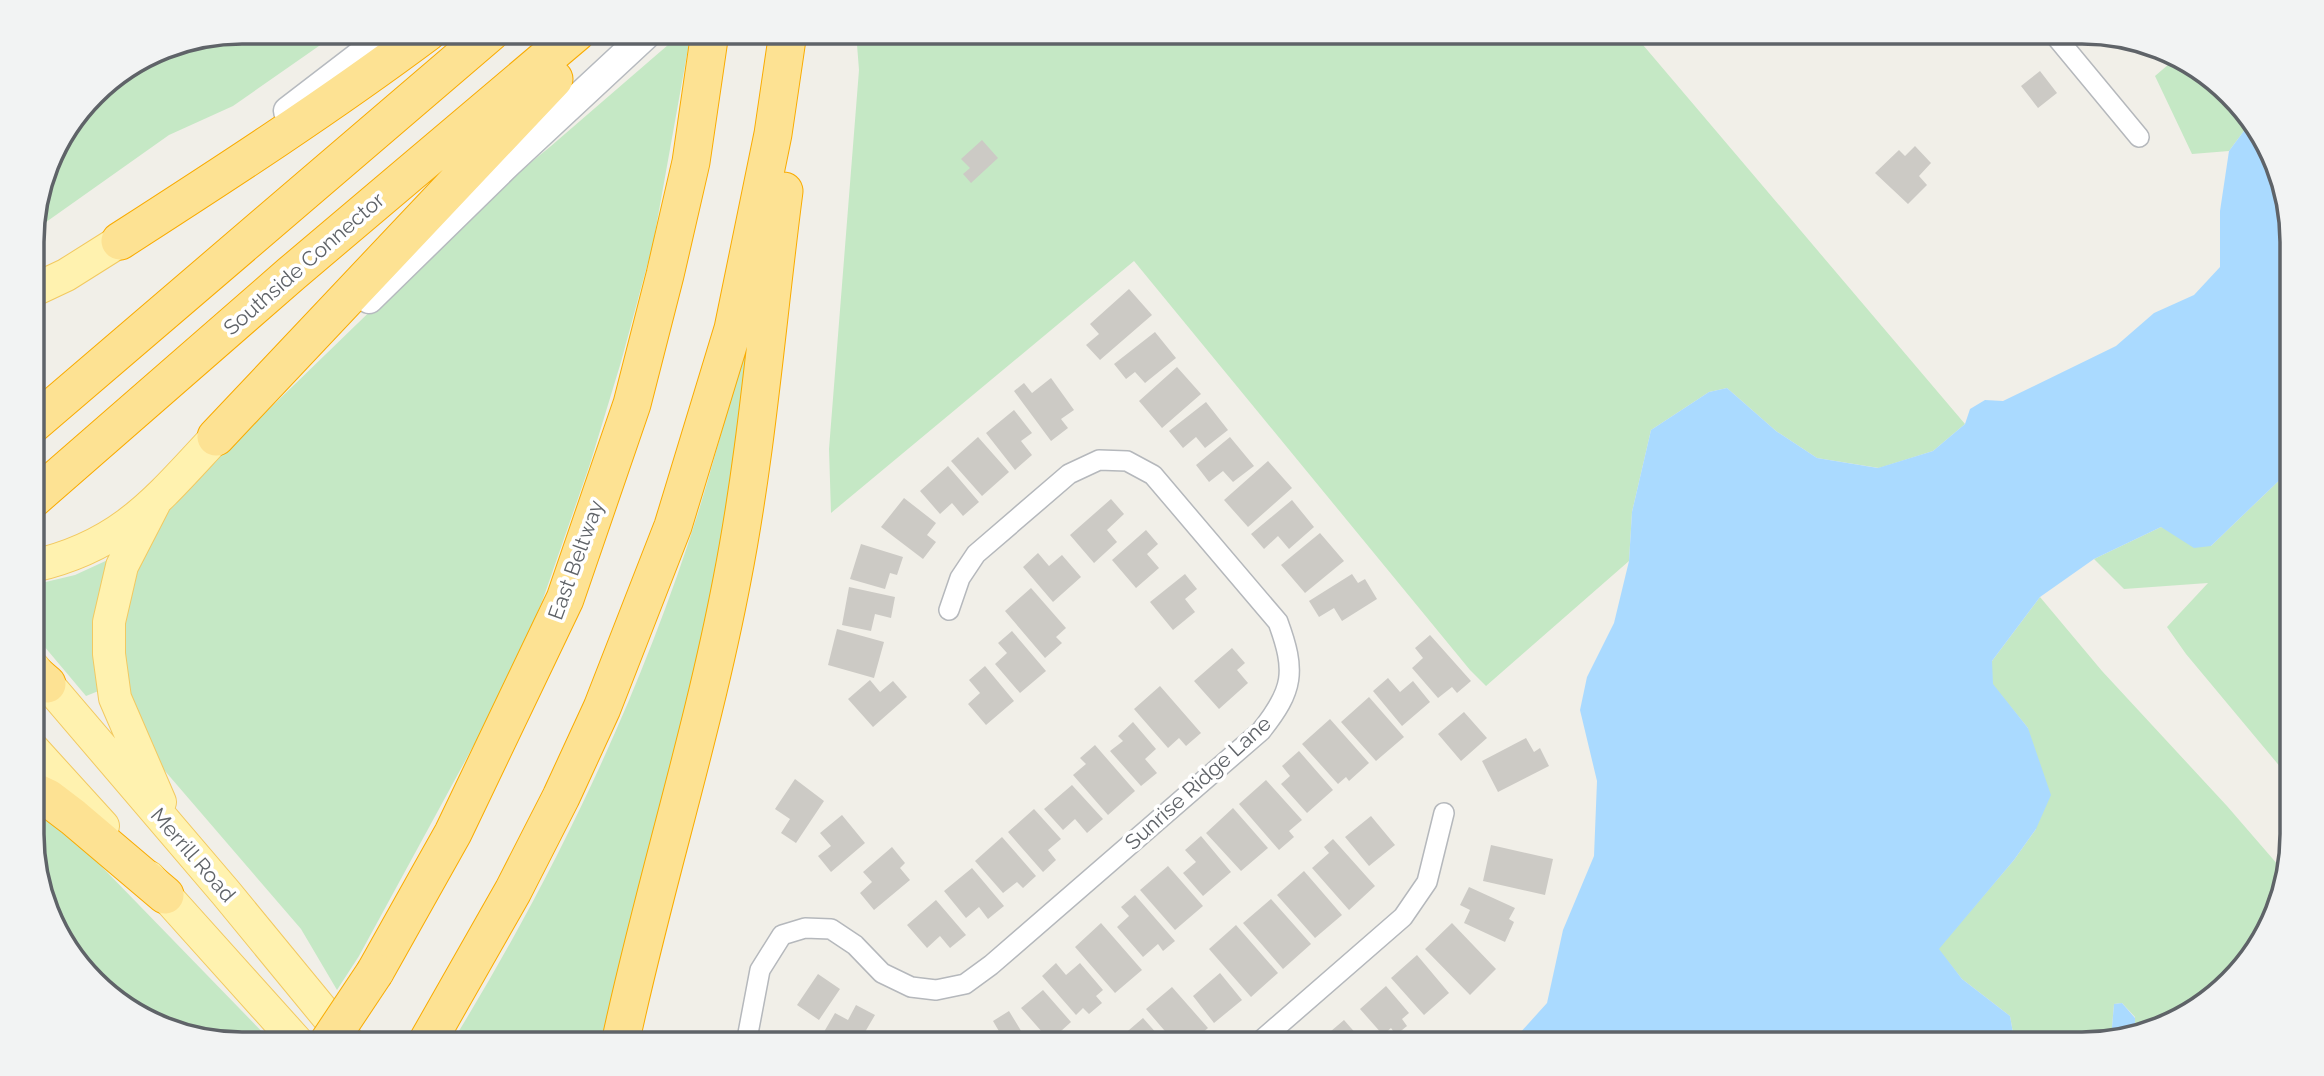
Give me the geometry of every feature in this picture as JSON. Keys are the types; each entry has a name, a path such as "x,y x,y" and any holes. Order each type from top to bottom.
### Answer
{"highway":[{"path":"120,241 281,136 412,44"},
{"path":"44,415 477,44"},
{"name":"Southside Connector","path":"44,489 290,274 563,44"},
{"path":"216,436 587,44"},
{"name":"East Beltway","path":"335,1032 375,972 453,833 565,599 632,404 666,275 691,162 708,44"},
{"path":"433,1032 513,891 566,785 607,695 673,526 733,329 789,44"},
{"path":"623,1032 699,727 732,580 754,446 792,127 791,44"},
{"path":"44,796 165,895"}],"main road":[{"path":"44,285 66,275 120,241"},
{"path":"44,294 66,275"},
{"path":"44,562 95,545 116,534 154,503 216,436"},
{"path":"154,503 122,566 110,622 109,654 115,698 173,833"},
{"name":"Merrill Road","path":"44,681 341,1032"},
{"path":"44,761 288,1032"}],"street":[{"path":"120,241 375,44"},
{"path":"216,436 322,345 507,164 636,44"},
{"path":"2062,44 2139,137"},
{"name":"Sunrise Ridge Lane","path":"748,1032 760,970 782,935 805,928 831,929 855,945 882,973 911,987 936,990 965,984 991,965 1261,731 1282,706 1290,676 1289,652 1278,622 1153,475 1127,461 1098,460 1069,474 976,554 960,578 949,610"},
{"path":"1271,1032 1403,917 1427,882 1444,813"}],"green space":[{"path":"322,44 233,106 169,135 44,223 50,190 70,143 102,102 132,77 166,59 190,50 216,45"},
{"path":"669,44 689,44 653,244 590,464 543,599 507,684 359,956 337,990 301,929 165,771 147,744 119,668 121,610 160,515 487,198"},
{"path":"857,44 1642,44 1965,424 1933,451 1879,468 1817,458 1776,431 1727,388 1709,392 1651,430 1632,512 1629,561 1486,686 1470,670 1134,261 831,513 829,449 859,70"},
{"path":"2169,64 2203,85 2222,102 2245,130 2229,151 2192,154 2155,76"},
{"path":"758,299 736,510 611,1032 458,1032 558,852 621,719 675,583"},
{"path":"2280,480 2280,767 2186,654 2167,627 2208,583 2124,589 2094,559 2161,527 2211,546"},
{"path":"112,558 101,690 86,696 44,646 44,582 75,575"},
{"path":"2040,597 2102,671 2278,865 2265,910 2239,955 2203,991 2170,1012 2135,1025 2135,1017 2122,1003 2114,1004 2112,1029 2095,1032 2013,1032 2010,1016 1962,979 1938,949 2014,860 2036,829 2028,728 1992,684 1992,661"},
{"path":"44,817 71,835 262,1032 216,1031 178,1022 143,1006 102,974 70,933 50,886 45,860"}],"water":[{"path":"2245,130 2265,166 2274,190 2279,216 2280,480 2211,546 2194,548 2161,527 2094,559 2040,597 1992,661 1993,684 2028,728 2051,795 2036,829 2014,860 1939,949 1962,979 2010,1016 2013,1032 1521,1032 1547,1003 1563,930 1594,856 1597,781 1580,710 1587,677 1614,623 1629,561 1632,512 1651,430 1709,392 1727,388 1776,431 1817,458 1878,468 1933,451 1965,424 1970,409 1985,400 2003,401 2116,346 2154,313 2194,295 2220,267 2220,211 2229,151"},
{"path":"2122,1003 2135,1018 2135,1025 2112,1029 2114,1004"}],"building":[{"path":"2040,71 2057,93 2038,108 2021,86"},
{"path":"982,140 998,158 971,183 963,174 970,168 961,159"},
{"path":"1915,146 1931,163 1919,176 1927,185 1908,204 1875,173 1899,150 1905,156"},
{"path":"1129,289 1152,315 1100,360 1086,345 1099,334 1090,324"},
{"path":"1155,332 1176,358 1145,383 1135,372 1126,379 1114,364"},
{"path":"1177,367 1201,394 1162,428 1139,401"},
{"path":"1051,378 1074,410 1061,419 1068,428 1051,441 1014,391 1024,383 1032,393"},
{"path":"1206,402 1228,430 1205,448 1196,437 1183,448 1169,431"},
{"path":"1014,410 1032,433 1021,441 1032,455 1015,470 986,433"},
{"path":"978,437 1009,472 982,496 951,461"},
{"path":"1230,437 1254,466 1233,482 1223,471 1209,482 1196,465"},
{"path":"1268,461 1292,488 1248,527 1224,500"},
{"path":"948,466 979,502 963,516 952,503 940,514 920,491"},
{"path":"904,498 936,523 927,535 936,542 923,559 881,527"},
{"path":"1111,499 1124,514 1107,530 1117,542 1094,563 1070,535"},
{"path":"1292,500 1314,527 1289,549 1278,536 1264,549 1251,534"},
{"path":"1146,530 1158,544 1147,554 1159,568 1136,588 1112,560"},
{"path":"1320,533 1344,561 1305,593 1281,565"},
{"path":"861,544 903,557 897,575 890,573 885,589 850,579"},
{"path":"1038,553 1049,566 1062,555 1081,577 1053,602 1023,567"},
{"path":"1185,574 1197,589 1185,599 1195,612 1173,630 1150,602"},
{"path":"1352,574 1358,583 1365,579 1377,599 1342,621 1334,608 1319,617 1309,601"},
{"path":"849,587 895,597 891,618 875,614 871,631 842,625"},
{"path":"1031,588 1066,628 1056,637 1062,643 1045,658 1005,611"},
{"path":"837,629 884,642 874,678 828,665"},
{"path":"1012,631 1046,671 1020,693 995,664 1007,653 998,643"},
{"path":"1430,635 1471,681 1457,693 1452,687 1438,698 1412,668 1423,658 1415,648"},
{"path":"1232,648 1245,663 1237,670 1248,683 1219,709 1194,681"},
{"path":"985,666 1014,701 986,725 968,704 980,693 969,680"},
{"path":"1388,678 1400,692 1413,681 1430,702 1402,726 1373,691"},
{"path":"870,680 880,692 893,681 907,697 873,727 848,699"},
{"path":"1160,686 1201,733 1186,746 1179,738 1168,748 1134,709"},
{"path":"1369,697 1404,737 1376,761 1341,722"},
{"path":"1464,712 1487,738 1461,761 1438,734"},
{"path":"1330,719 1369,763 1349,781 1346,777 1338,784 1302,744"},
{"path":"1133,722 1156,749 1145,759 1157,773 1141,786 1110,751 1123,741 1118,736"},
{"path":"1526,738 1534,752 1540,748 1549,766 1498,792 1482,761"},
{"path":"1095,745 1135,791 1108,815 1073,775 1086,764 1080,758"},
{"path":"1299,751 1333,790 1307,813 1281,784 1290,776 1282,766"},
{"path":"795,779 824,801 796,843 781,833 790,819 775,809"},
{"path":"1266,780 1302,820 1289,831 1294,837 1279,850 1239,804"},
{"path":"1072,785 1103,819 1087,833 1075,819 1063,830 1044,809"},
{"path":"1233,808 1268,848 1241,871 1206,833"},
{"path":"1034,809 1061,839 1048,850 1056,860 1043,872 1008,832"},
{"path":"842,815 865,843 831,872 818,856 831,846 820,833"},
{"path":"1371,816 1395,845 1369,866 1345,837"},
{"path":"1201,836 1231,872 1203,896 1183,873 1196,862 1185,850"},
{"path":"1002,837 1036,876 1023,888 1017,882 1003,893 975,861"},
{"path":"1333,839 1375,886 1349,910 1312,868 1329,853 1324,847"},
{"path":"1491,845 1553,859 1545,895 1483,881"},
{"path":"892,847 905,863 900,868 910,880 874,910 860,893 872,882 863,872"},
{"path":"1168,866 1203,906 1175,930 1140,890"},
{"path":"972,868 1004,906 988,919 979,907 966,918 944,891"},
{"path":"1304,871 1342,915 1315,938 1277,895"},
{"path":"1469,887 1515,908 1509,919 1514,922 1505,942 1464,923 1470,910 1460,905"},
{"path":"1135,895 1175,941 1163,951 1158,944 1143,957 1117,927 1129,916 1121,907"},
{"path":"1271,899 1311,944 1283,969 1243,923"},
{"path":"936,900 966,935 950,948 940,936 927,948 907,925"},
{"path":"1101,923 1142,970 1115,993 1075,947"},
{"path":"1452,923 1496,969 1470,995 1425,949"},
{"path":"1236,925 1278,973 1251,997 1209,949"},
{"path":"1417,955 1449,993 1424,1015 1391,978"},
{"path":"1056,963 1066,975 1080,963 1103,990 1096,996 1102,1003 1089,1014 1083,1008 1076,1015 1042,976"},
{"path":"1220,973 1242,1000 1214,1023 1193,996"},
{"path":"818,974 840,989 819,1020 797,1005"},
{"path":"1386,986 1409,1013 1402,1019 1407,1026 1400,1032 1394,1032 1391,1028 1386,1032 1380,1032 1360,1009"},
{"path":"1172,987 1208,1028 1204,1032 1166,1032 1146,1009"},
{"path":"1043,990 1071,1022 1060,1032 1042,1032 1021,1008"},
{"path":"856,1005 875,1015 865,1032 824,1032 835,1013 848,1020"},
{"path":"1009,1011 1022,1032 999,1032 993,1021"},
{"path":"1143,1018 1155,1032 1127,1032"},
{"path":"1344,1020 1354,1032 1330,1032"}]}
